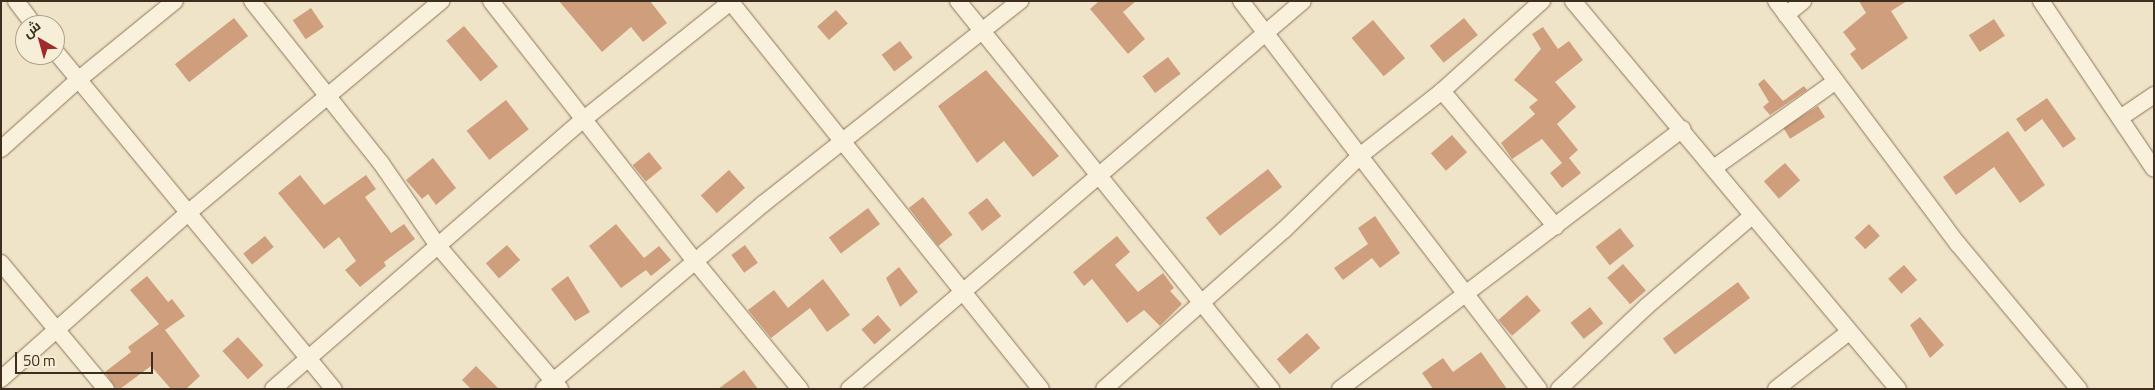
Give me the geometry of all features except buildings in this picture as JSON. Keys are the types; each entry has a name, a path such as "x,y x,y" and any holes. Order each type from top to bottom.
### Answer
{"street":[{"path":"16,1 26,15"},
{"path":"1,149 78,80 175,1"},
{"path":"252,1 381,163 438,246 552,386 694,260 842,140 1020,1"},
{"path":"1,379 189,212 326,95 441,1"},
{"path":"492,1 694,260 800,389"},
{"path":"958,1 1271,389"},
{"path":"1241,1 1539,389"},
{"path":"849,389 963,293 1098,174 1303,1"},
{"path":"1104,389 1202,304 1361,156 1442,91 1542,1"},
{"path":"1573,1 1683,129 1752,216 1898,389"},
{"path":"1776,1 1958,244 2079,389"},
{"path":"1786,15 1802,1"},
{"path":"2041,1 2154,170"},
{"path":"273,389 584,119 731,2 1041,389"},
{"path":"65,64 334,389"},
{"path":"1714,167 1836,82"},
{"path":"1442,91 1556,227"},
{"path":"2120,118 2154,96"},
{"path":"1340,389 1464,293 1556,227 1683,129"},
{"path":"1559,389 1647,306 1752,216"},
{"path":"1,263 106,389"},
{"path":"1776,389 1849,332"}]}
